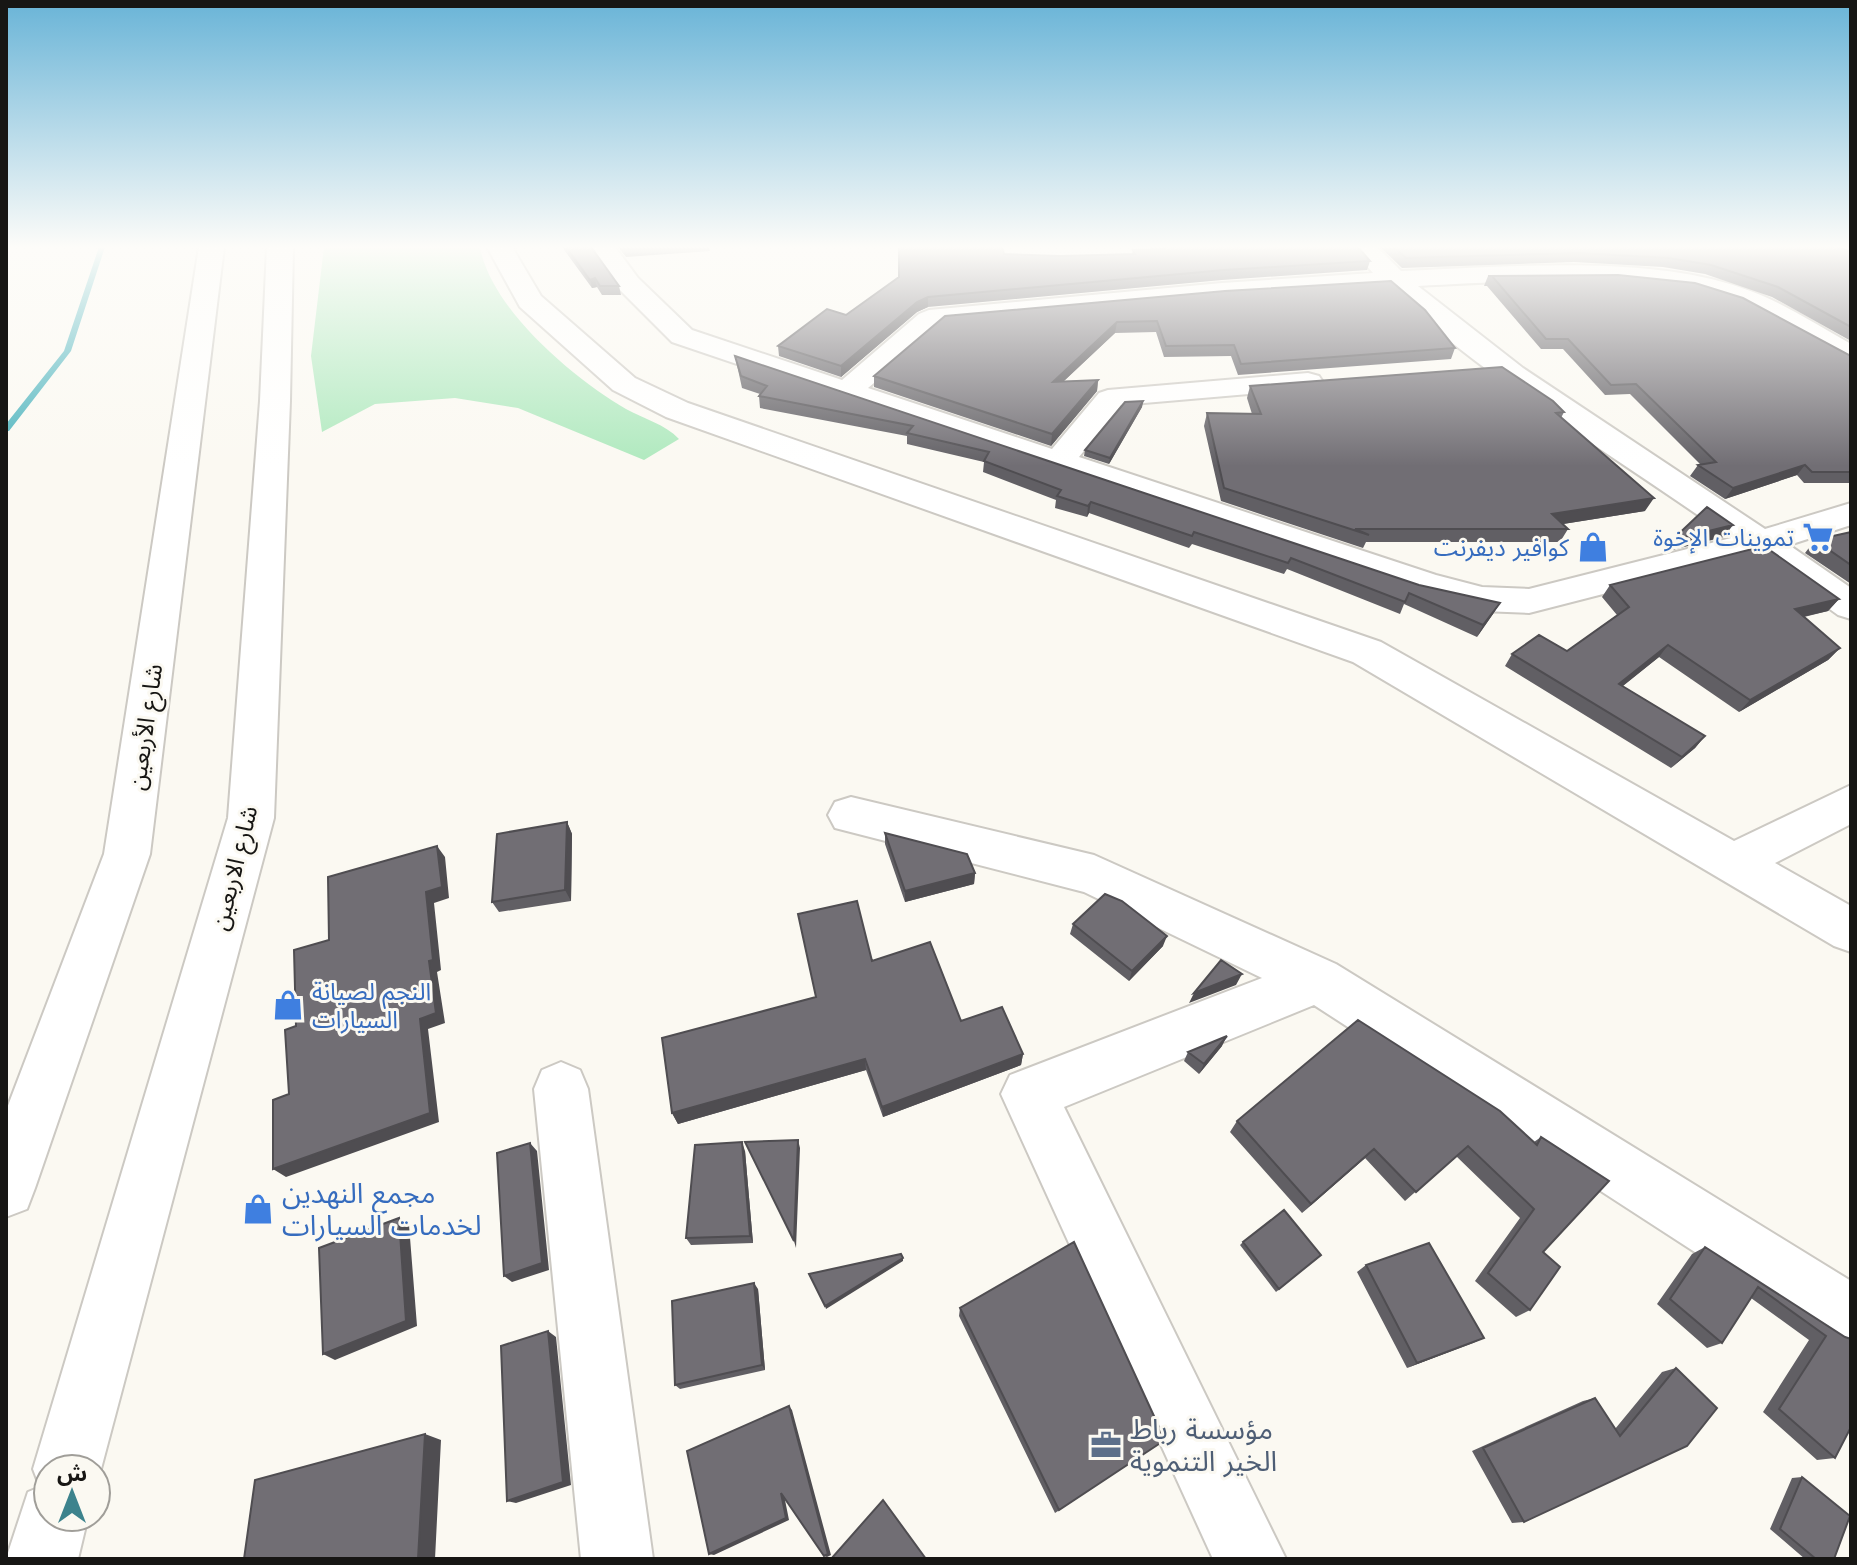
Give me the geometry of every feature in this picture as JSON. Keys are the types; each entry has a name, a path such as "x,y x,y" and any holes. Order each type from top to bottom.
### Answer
{"street":[{"name":"شارع الأربعين","path":"6,1188 127,854 204,320"},
{"name":"شارع الاربعين","path":"72,1453 251,818 278,320"},
{"path":"552,320 624,384 677,410 1367,652 1851,931"},
{"path":"666,320 682,336 1427,585 1482,599 1529,601 1762,542 1851,514"},
{"path":"846,392 929,320"},
{"path":"1443,320 1500,367 1762,542 1851,606"},
{"path":"1785,320 1851,356"},
{"path":"1453,371 1500,367"},
{"path":"1057,463 1110,399 1119,396 1342,379"},
{"path":"1733,863 1851,803"},
{"path":"851,815 1094,875 1318,980 1851,1317"},
{"path":"1250,1559 1029,1094 1318,980"},
{"path":"561,1089 617,1559"},
{"path":"42,1559 49,1533"}],"green space":[{"path":"315,320 520,320 537,340 582,379 679,439 644,460 518,408 455,398 375,404 322,432 311,356"}],"building":[{"path":"812,320 896,320 841,366 778,346"},
{"path":"940,320 1433,320 1455,348 1241,364 1234,345 1166,346 1157,321 1117,322 1053,382 1098,380 1052,434 874,376"},
{"path":"1530,320 1784,320 1851,356 1851,472 1812,472 1805,465 1733,488 1698,465 1716,462 1636,384 1611,385 1568,339 1546,339"},
{"path":"1838,320 1851,320 1851,327"},
{"path":"735,356 1419,585 1500,603 1483,625 1409,593 1405,602 1291,558 1288,563 1194,532 1192,536 1091,502 1088,506 1057,496 1061,490 984,461 989,452 907,433 913,426 759,396 767,386 741,376"},
{"path":"1502,367 1553,401 1564,412 1556,413 1654,498 1552,514 1568,529 1355,529 1369,535 1224,488 1207,413 1261,414 1250,386"},
{"path":"1143,401 1110,458 1085,450 1125,402"},
{"path":"1707,507 1733,525 1672,540"},
{"path":"1851,532 1851,565 1815,540"},
{"path":"1764,546 1839,599 1795,609 1840,648 1750,700 1668,645 1619,684 1705,736 1682,757 1512,654 1539,635 1567,651 1629,607 1610,585"},
{"path":"567,822 565,890 492,902 497,834"},
{"path":"885,833 967,854 975,873 905,891"},
{"path":"437,846 442,887 426,892 433,960 429,961 436,1013 420,1019 430,1113 273,1169 273,1100 289,1094 285,1030 296,1026 294,950 329,940 328,877"},
{"path":"1105,894 1122,901 1167,936 1132,971 1073,924"},
{"path":"857,901 872,961 930,942 961,1021 1002,1007 1023,1054 882,1107 865,1059 672,1113 662,1038 816,997 798,914"},
{"path":"1221,960 1242,974 1194,993"},
{"path":"1358,1020 1500,1111 1537,1145 1541,1137 1609,1181 1543,1252 1560,1267 1530,1310 1488,1273 1534,1209 1468,1146 1416,1192 1374,1149 1311,1204 1237,1121"},
{"path":"1227,1036 1204,1064 1188,1052"},
{"path":"798,1140 794,1241 745,1142"},
{"path":"742,1142 750,1236 686,1238 695,1145"},
{"path":"530,1143 542,1263 504,1276 497,1153"},
{"path":"1284,1210 1321,1255 1279,1289 1243,1242"},
{"path":"399,1218 406,1321 323,1354 319,1248"},
{"path":"1074,1242 1165,1440 1059,1510 960,1308"},
{"path":"1429,1243 1484,1338 1417,1363 1366,1265"},
{"path":"1705,1247 1851,1339 1851,1427 1835,1458 1779,1409 1826,1336 1758,1287 1722,1343 1670,1299"},
{"path":"901,1254 903,1258 825,1306 809,1274"},
{"path":"754,1283 762,1365 675,1385 672,1301"},
{"path":"548,1331 563,1482 507,1501 501,1346"},
{"path":"1676,1368 1717,1408 1687,1446 1524,1522 1483,1448 1595,1398 1620,1436"},
{"path":"789,1406 828,1554 824,1556 781,1493 786,1518 709,1554 687,1451"},
{"path":"425,1434 418,1559 244,1559 255,1480"},
{"path":"1802,1477 1850,1516 1834,1559 1816,1559 1780,1529"},
{"path":"883,1500 926,1559 831,1559"}],"waterway":[{"path":"6,429 67,351 77,320"}],"place":[{"name":"تموينات الإخوة","path":"1818,537"},
{"name":"كوافير ديفرنت","path":"1593,547"},
{"name":"النجم لصيانة السيارات","path":"288,1005"},
{"name":"مجمع النهدين لخدمات السيارات","path":"258,1209"},
{"name":"مؤسسة رباط الخير التنموية","path":"1106,1445"}]}
